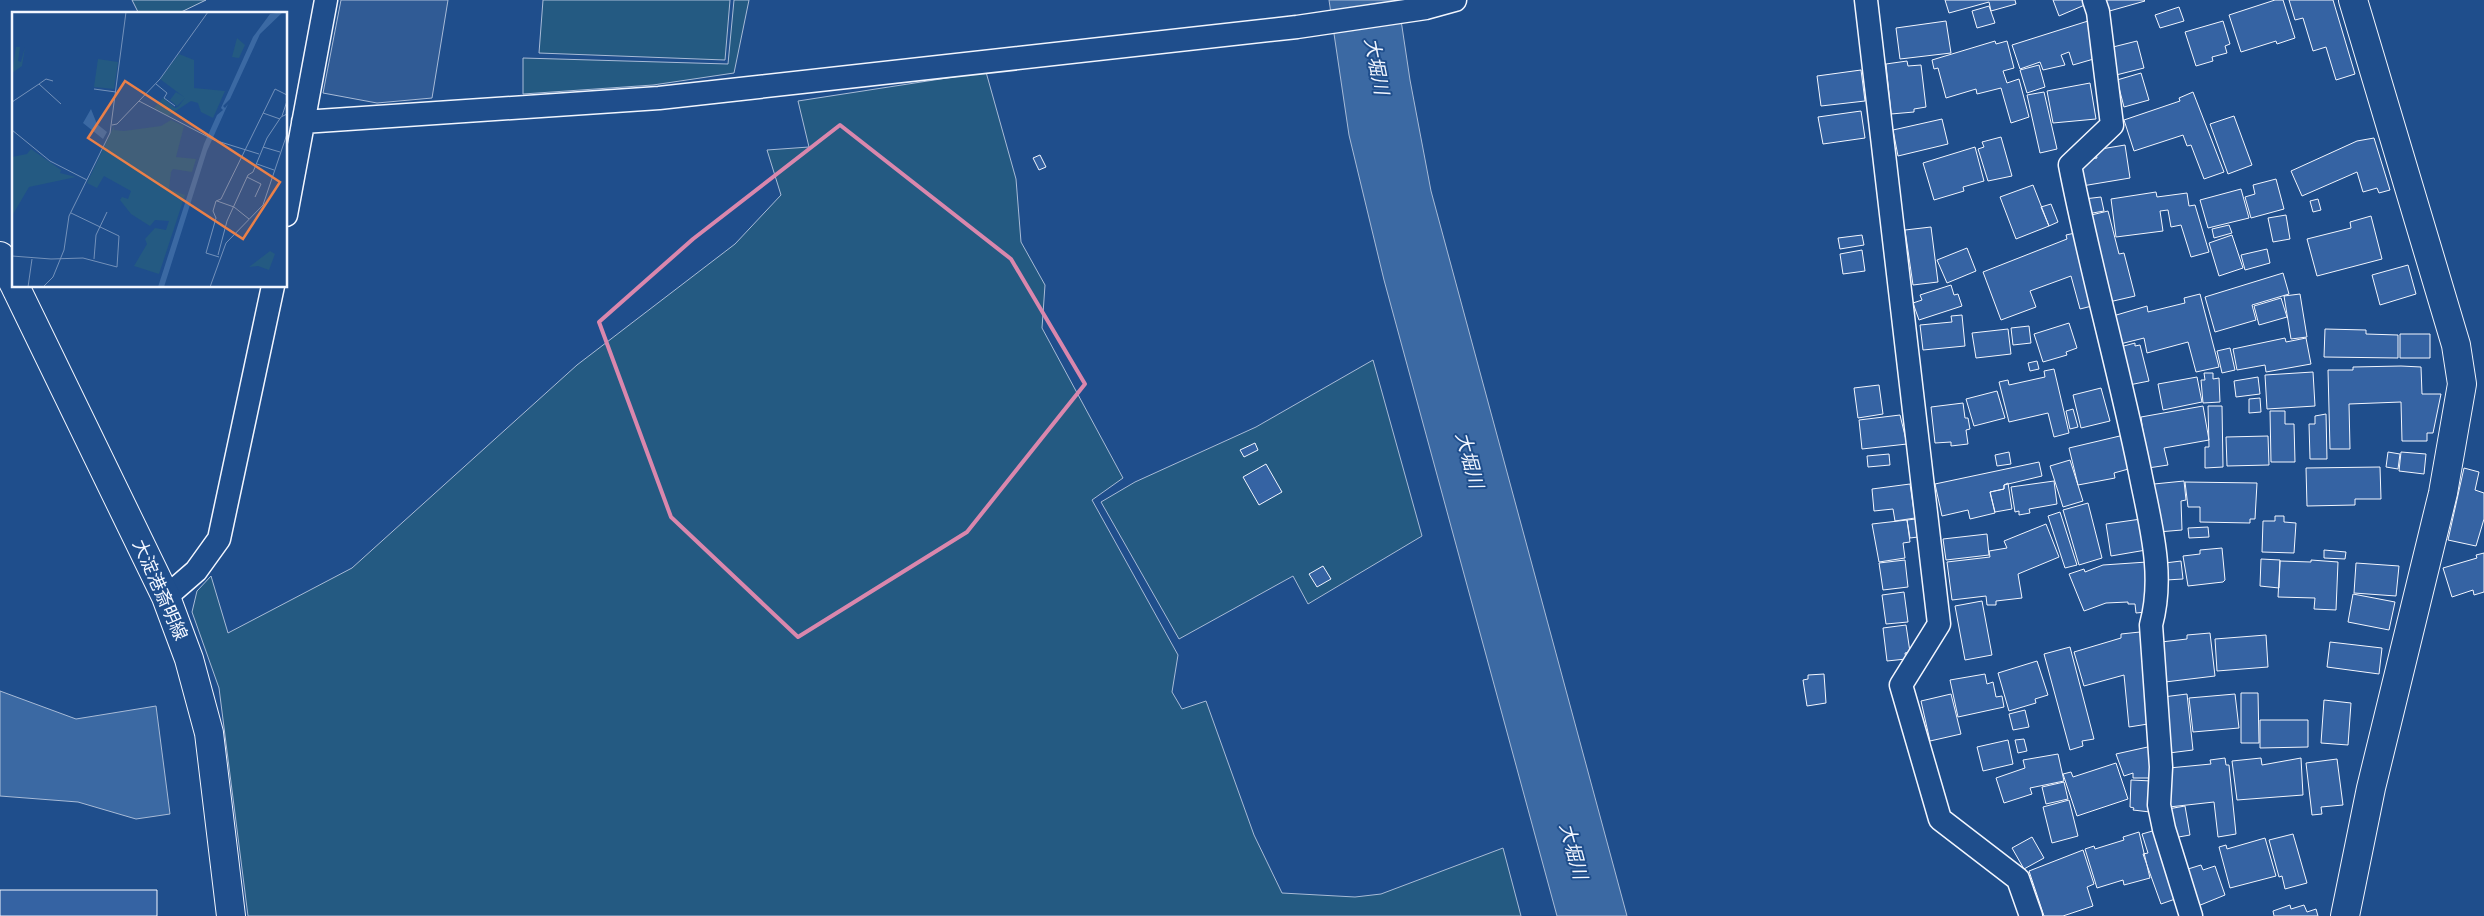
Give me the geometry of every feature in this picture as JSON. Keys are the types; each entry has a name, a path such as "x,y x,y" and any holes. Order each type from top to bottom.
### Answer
{"street":[{"path":"288,204 326,0"},
{"path":"303,122 659,98 1308,26 1426,8 1455,0"},
{"path":"1866,0 1940,624 1901,685 1940,818 2018,879 2031,916"},
{"path":"2094,0 2100,21 2112,125 2070,165 2082,231 2131,430 2156,554 2157,603 2151,625 2161,767 2159,805 2164,829 2192,916"},
{"path":"2345,916 2371,788 2443,494 2462,384 2456,345 2353,0"},
{"name":"大淀港斎明線","path":"0,256 12,281"},
{"name":"大淀港斎明線","path":"15,288 166,597 189,659 210,733 231,916"},
{"path":"166,597 196,571 219,539 273,288"}],"highlighted area":[{"path":"840,125 1011,259 1085,384 967,532 798,637 671,517 599,322 693,239"}],"shaded area":[{"path":"132,0 206,0 181,12 138,12"},
{"path":"341,0 448,0 432,98 377,103 323,93"},
{"path":"543,0 730,0 725,60 539,53"},
{"path":"734,0 749,0 734,73 653,85 523,94 523,58 728,64"},
{"path":"986,72 1016,179 1021,242 1045,285 1042,328 1123,478 1092,500 1178,655 1172,692 1182,709 1206,701 1254,835 1282,893 1355,897 1381,894 1503,848 1521,916 248,916 219,688 192,612 197,591 211,576 228,633 352,568 577,365 735,244 781,195 767,150 809,147 798,101"},
{"path":"1373,360 1422,536 1308,604 1293,576 1179,639 1101,502 1135,482 1256,427"}],"water":[{"name":"大堀川","path":"1329,0 1398,0 1410,80 1431,191 1627,916 1557,916 1384,280 1349,135"},
{"path":"0,691 76,719 156,706 170,814 136,819 78,802 0,796"}],"building":[{"path":"1945,0 2015,0 2016,4 1991,11 1989,2 1949,13"},
{"path":"2053,0 2085,0 2087,4 2059,16"},
{"path":"2102,0 2144,0 2145,1 2106,12"},
{"path":"2275,0 2283,0 2295,38 2277,44 2276,41 2241,52 2229,15"},
{"path":"2289,0 2333,0 2355,74 2336,80 2326,47 2313,51 2303,18 2295,20"},
{"path":"1989,6 1995,23 1977,28 1972,11"},
{"path":"2179,7 2184,21 2160,28 2155,15"},
{"path":"1946,21 1951,53 1900,59 1896,28"},
{"path":"2088,21 2097,58 2073,65 2069,52 2061,55 2065,65 2043,70 2040,62 2020,69 2012,45"},
{"path":"2223,21 2230,44 2225,46 2227,53 2212,57 2213,61 2196,66 2185,32"},
{"path":"1995,41 1996,44 2007,41 2014,68 2003,71 2007,83 2019,79 2029,117 2011,123 2001,88 1977,94 1976,89 1946,98 1938,68 1934,69 1932,60"},
{"path":"2137,41 2144,68 2116,75 2109,48"},
{"path":"1907,61 1908,66 1921,65 1926,107 1914,109 1914,112 1891,114 1886,64"},
{"path":"2039,65 2045,87 2027,93 2020,70"},
{"path":"1861,70 1865,101 1821,106 1817,76"},
{"path":"2141,73 2149,100 2124,107 2117,80"},
{"path":"2090,83 2096,119 2053,123 2047,91"},
{"path":"2044,92 2057,149 2040,153 2027,95"},
{"path":"2193,92 2224,172 2204,179 2191,145 2187,146 2183,135 2134,151 2124,120 2180,101 2179,98"},
{"path":"1861,111 1865,138 1823,144 1818,117"},
{"path":"2234,116 2252,165 2228,174 2210,124"},
{"path":"1942,119 1948,144 1898,156 1893,130"},
{"path":"2001,137 2012,176 1988,181 1978,149 1984,147 1982,142"},
{"path":"2374,138 2390,190 2379,193 2377,188 2363,192 2357,172 2302,196 2291,171 2357,141"},
{"path":"2125,145 2130,178 2082,186 2078,167 2084,160 2097,158 2095,150"},
{"path":"1975,147 1984,181 1963,187 1964,191 1934,200 1923,163"},
{"path":"1040,155 1046,167 1039,170 1033,158"},
{"path":"2276,179 2284,209 2251,218 2245,197 2255,194 2253,185"},
{"path":"2033,185 2049,226 2016,239 2000,197"},
{"path":"2241,189 2249,218 2208,228 2200,200"},
{"path":"2156,192 2157,197 2187,193 2189,206 2195,205 2209,252 2191,257 2181,225 2171,227 2168,210 2160,211 2163,231 2116,237 2111,199"},
{"path":"2101,197 2104,211 2087,214 2084,199"},
{"path":"2318,199 2321,210 2313,212 2310,201"},
{"path":"2051,204 2058,222 2049,226 2041,207"},
{"path":"2108,211 2119,254 2124,253 2135,296 2109,302 2087,216"},
{"path":"2286,215 2290,239 2273,242 2268,218"},
{"path":"2371,216 2382,259 2317,276 2307,239 2351,228 2350,222"},
{"path":"2229,225 2232,233 2214,238 2212,229"},
{"path":"1931,227 1938,282 1913,285 1905,230"},
{"path":"2075,233 2092,306 2080,309 2071,276 2030,291 2036,307 2001,320 1983,272 2067,239 2066,235"},
{"path":"1862,235 1864,245 1840,249 1838,238"},
{"path":"2232,235 2243,268 2219,276 2209,243"},
{"path":"1967,248 1976,271 1947,283 1937,260"},
{"path":"2267,249 2270,263 2245,270 2241,255"},
{"path":"1862,250 1865,271 1843,274 1840,254"},
{"path":"2408,265 2416,294 2380,305 2372,275"},
{"path":"2283,273 2289,294 2252,305 2256,320 2215,332 2205,297"},
{"path":"1951,285 1954,295 1958,294 1962,306 1919,320 1913,303 1922,300 1920,295"},
{"path":"2200,294 2219,367 2196,372 2188,342 2147,353 2144,338 2120,344 2113,316 2147,306 2148,312 2185,303 2184,298"},
{"path":"2300,294 2307,337 2291,339 2284,296"},
{"path":"2281,298 2287,317 2259,325 2254,306"},
{"path":"1962,315 1965,346 1923,350 1920,325 1952,322 1951,316"},
{"path":"2069,323 2077,348 2066,352 2067,355 2043,362 2034,334"},
{"path":"2029,326 2031,343 2013,345 2011,328"},
{"path":"2008,329 2011,354 1976,358 1972,333"},
{"path":"2325,329 2366,330 2366,334 2398,335 2398,358 2324,357"},
{"path":"2400,334 2430,334 2430,358 2400,358"},
{"path":"2285,338 2286,342 2306,338 2311,364 2266,372 2265,365 2237,370 2233,349"},
{"path":"2135,343 2135,346 2140,345 2149,381 2129,385 2120,347"},
{"path":"2230,348 2235,370 2222,373 2217,351"},
{"path":"2037,361 2039,369 2030,371 2028,363"},
{"path":"2353,367 2421,367 2422,394 2441,394 2433,433 2427,433 2427,441 2402,441 2401,402 2349,404 2350,449 2330,449 2328,370 2353,370"},
{"path":"2054,369 2069,433 2054,437 2048,413 2009,422 1999,382 2008,380 2009,385 2045,377 2044,371"},
{"path":"2313,372 2315,406 2267,409 2265,375"},
{"path":"2204,373 2213,373 2213,379 2219,378 2220,402 2203,403 2201,380 2205,380"},
{"path":"2197,377 2202,402 2163,410 2158,384"},
{"path":"2258,377 2260,394 2236,397 2234,381"},
{"path":"1879,385 1883,414 1858,418 1854,388"},
{"path":"2101,388 2110,421 2081,428 2073,395"},
{"path":"1997,391 2005,418 1974,426 1966,399"},
{"path":"2260,398 2261,412 2249,413 2249,399"},
{"path":"1963,403 1965,418 1968,418 1970,429 1966,430 1968,444 1951,446 1951,442 1935,443 1931,407"},
{"path":"2203,406 2209,440 2164,448 2168,465 2148,468 2141,417"},
{"path":"2208,406 2222,406 2223,467 2205,468 2205,447 2209,447"},
{"path":"2073,409 2078,427 2070,429 2066,411"},
{"path":"2270,411 2285,411 2285,424 2294,424 2295,462 2271,462"},
{"path":"2326,414 2327,459 2310,459 2309,424 2315,424 2315,416"},
{"path":"1900,415 1907,444 1862,449 1859,420"},
{"path":"2124,435 2132,468 2114,473 2115,478 2078,485 2069,448"},
{"path":"2268,436 2269,465 2227,466 2226,437"},
{"path":"1255,443 1258,450 1244,457 1240,450"},
{"path":"2009,452 2011,464 1997,466 1995,455"},
{"path":"2388,452 2400,454 2398,469 2386,467"},
{"path":"2401,452 2426,454 2424,474 2399,471"},
{"path":"1889,454 1890,465 1868,467 1867,456"},
{"path":"2070,460 2083,501 2063,507 2050,466"},
{"path":"2039,462 2042,476 2004,485 2004,489 1990,492 1995,513 1970,519 1968,510 1942,516 1935,484"},
{"path":"1266,464 1282,492 1259,505 1243,477"},
{"path":"2380,467 2381,499 2355,499 2355,505 2307,506 2306,468"},
{"path":"2464,468 2479,472 2475,490 2484,493 2484,519 2476,546 2448,540"},
{"path":"2054,481 2057,504 2029,509 2030,513 2019,515 2019,511 2015,512 2011,487"},
{"path":"2184,481 2186,500 2181,501 2182,530 2158,532 2154,484"},
{"path":"2185,482 2257,483 2255,519 2250,519 2250,523 2200,522 2200,507 2188,507"},
{"path":"2008,483 2012,509 1995,512 1990,492 2004,489 2004,485"},
{"path":"1910,484 1915,518 1895,521 1893,509 1874,511 1872,489"},
{"path":"2088,503 2102,558 2079,565 2063,510"},
{"path":"2060,512 2077,565 2065,568 2048,516"},
{"path":"2275,516 2284,516 2284,522 2296,523 2294,553 2262,552 2263,521 2275,521"},
{"path":"1916,519 1918,537 1910,538 1907,520"},
{"path":"2141,519 2146,550 2111,556 2106,524"},
{"path":"1907,520 1910,542 1903,543 1905,558 1879,562 1872,524"},
{"path":"2046,524 2059,557 2018,574 2022,598 1996,601 1996,605 1987,605 1986,596 1952,600 1947,562 1990,557 1989,551 2007,548 2004,541"},
{"path":"2208,527 2209,537 2189,538 2188,528"},
{"path":"1987,534 1989,555 1946,560 1943,539"},
{"path":"2222,548 2225,580 2223,582 2188,586 2183,556 2200,554 2200,550"},
{"path":"2324,550 2346,552 2345,559 2324,558"},
{"path":"2484,553 2484,592 2474,595 2473,590 2452,597 2443,568 2477,558 2476,555"},
{"path":"2261,559 2280,560 2279,588 2260,586"},
{"path":"1905,560 1908,587 1883,590 1879,563"},
{"path":"2311,560 2338,562 2336,610 2314,609 2315,598 2278,597 2280,561 2311,562"},
{"path":"2181,561 2183,579 2166,580 2165,563"},
{"path":"2147,562 2149,591 2145,592 2146,612 2136,613 2135,604 2128,604 2128,602 2106,603 2084,611 2069,574 2084,569 2085,572 2103,565"},
{"path":"2356,563 2399,566 2396,596 2354,593"},
{"path":"1323,566 1331,579 1317,587 1309,574"},
{"path":"1904,592 1908,622 1886,624 1882,595"},
{"path":"2353,594 2395,602 2389,630 2348,622"},
{"path":"1982,601 1992,655 1965,660 1955,606"},
{"path":"1906,625 1910,652 1905,653 1906,659 1887,661 1883,628"},
{"path":"2140,632 2148,724 2129,727 2124,675 2084,686 2074,652 2121,638 2121,634"},
{"path":"2210,633 2215,676 2165,682 2161,642 2187,639 2187,635"},
{"path":"2266,635 2268,667 2217,671 2215,639"},
{"path":"2330,642 2382,648 2379,674 2327,667"},
{"path":"2070,647 2094,739 2082,741 2083,746 2070,750 2044,654"},
{"path":"2037,661 2048,695 2035,699 2036,703 2009,711 1998,673"},
{"path":"1824,674 1826,703 1807,706 1803,680 1808,679 1808,675"},
{"path":"1985,674 1987,684 1993,682 1996,697 2002,696 2004,707 1958,717 1950,680"},
{"path":"2241,693 2258,693 2259,743 2241,743"},
{"path":"1951,694 1961,734 1930,741 1921,701"},
{"path":"2187,694 2193,750 2169,753 2163,697"},
{"path":"2235,694 2239,728 2193,732 2189,698"},
{"path":"2324,700 2351,703 2348,745 2321,743"},
{"path":"2025,710 2029,727 2013,730 2009,714"},
{"path":"2260,720 2308,720 2308,747 2260,748"},
{"path":"2024,739 2027,751 2018,753 2015,740"},
{"path":"2008,740 2013,764 1983,771 1977,747"},
{"path":"2152,746 2152,778 2133,778 2133,773 2124,776 2116,754"},
{"path":"2058,754 2064,781 2030,788 2032,794 2004,803 1996,778 2025,768 2023,760"},
{"path":"2225,758 2226,765 2229,765 2236,834 2218,837 2214,802 2169,807 2169,768 2211,764 2210,760"},
{"path":"2261,758 2262,765 2301,758 2303,795 2237,800 2232,761"},
{"path":"2337,759 2343,805 2321,807 2322,814 2312,815 2306,763"},
{"path":"2116,763 2128,799 2077,816 2063,774 2071,772 2073,777"},
{"path":"2131,780 2152,781 2150,812 2133,810 2134,808 2130,807"},
{"path":"2064,782 2068,799 2046,804 2042,787"},
{"path":"2069,800 2078,836 2052,843 2043,807"},
{"path":"2185,806 2190,835 2173,838 2168,809"},
{"path":"2156,830 2178,898 2161,904 2143,854 2148,853 2142,834"},
{"path":"2139,832 2150,878 2124,885 2123,880 2097,888 2085,849 2094,846 2095,849 2124,840 2123,837"},
{"path":"2293,834 2307,883 2285,889 2282,876 2279,877 2269,840"},
{"path":"2032,837 2044,858 2024,869 2012,848"},
{"path":"2265,838 2276,876 2230,888 2219,847 2226,845 2227,849"},
{"path":"2083,850 2094,884 2087,887 2093,906 2063,916 2044,916 2029,871"},
{"path":"2201,865 2203,870 2215,866 2225,895 2198,906 2188,869"},
{"path":"0,890 157,890 157,916 0,916"},
{"path":"2290,905 2291,909 2304,905 2307,912 2316,909 2318,916 2274,916 2273,911"}]}
